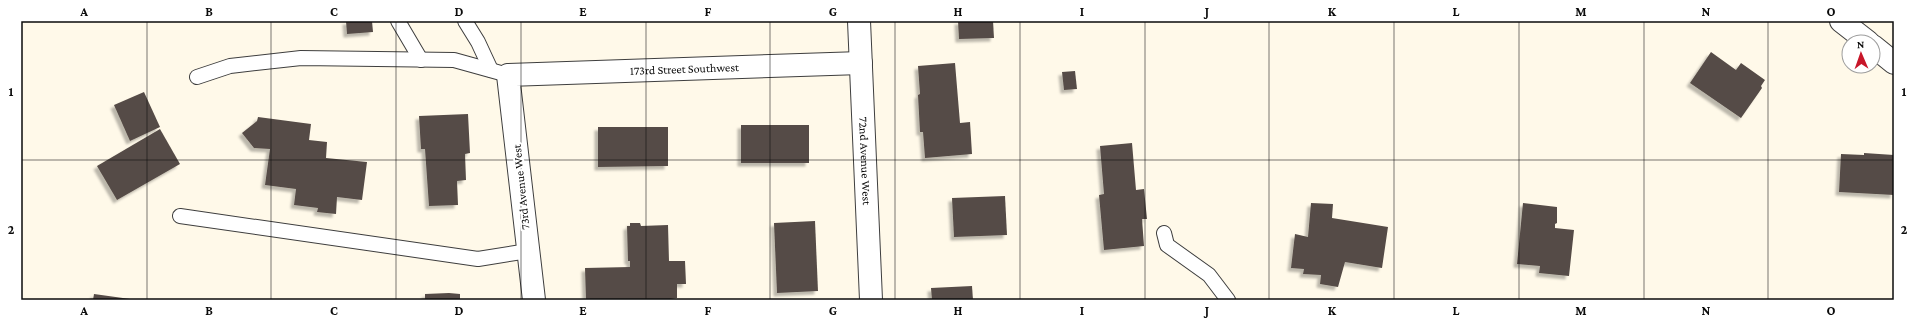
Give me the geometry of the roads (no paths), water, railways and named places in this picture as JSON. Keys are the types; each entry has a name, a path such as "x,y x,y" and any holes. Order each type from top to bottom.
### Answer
{"street":[{"name":"72nd Avenue West","path":"859,21 871,300"},
{"path":"1841,21 1858,34"},
{"path":"1881,52 1894,63"},
{"name":"173rd Street Southwest","path":"500,73 861,63"},
{"name":"73rd Avenue West","path":"500,73 528,251 534,300"}],"lane":[{"path":"398,21 421,60"},
{"path":"465,21 500,73"},
{"path":"197,77 230,66 301,58 454,60 500,73"},
{"path":"180,216 478,259 528,251"},
{"path":"1164,233 1167,245 1210,275 1228,300"}]}
